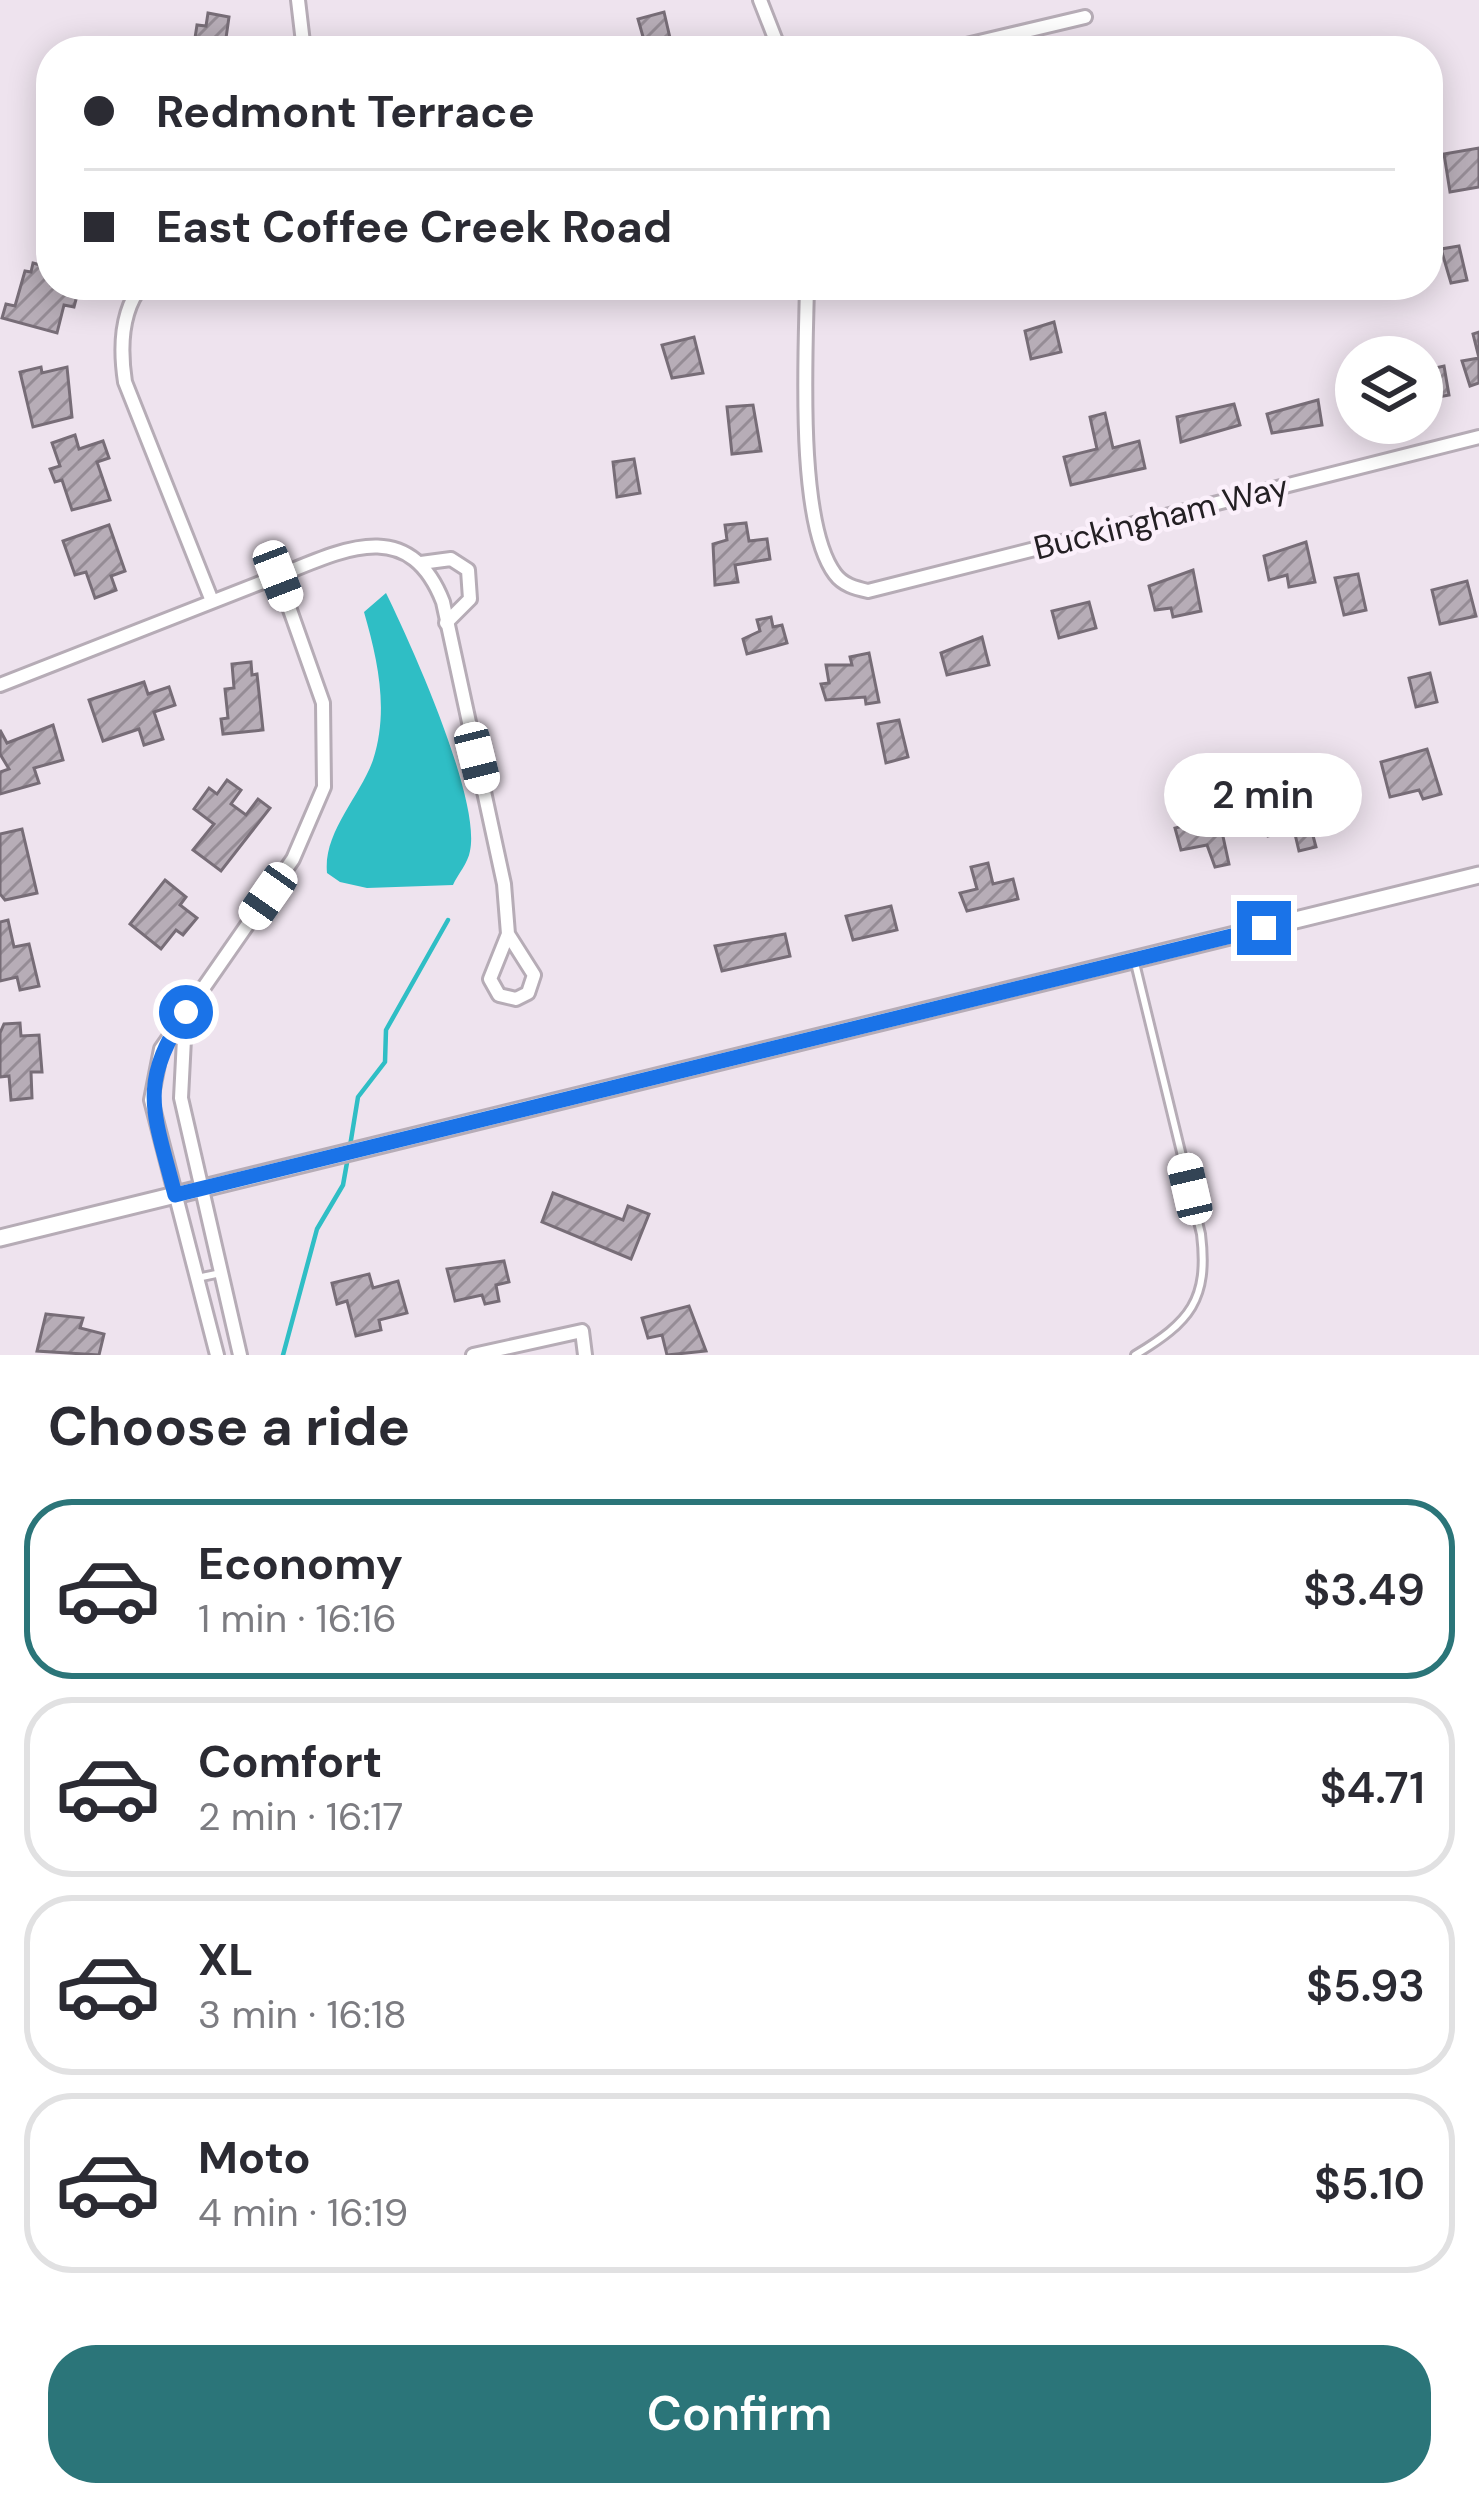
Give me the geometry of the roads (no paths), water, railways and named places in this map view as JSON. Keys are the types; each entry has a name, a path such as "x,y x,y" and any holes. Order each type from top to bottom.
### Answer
{"street":[{"path":"298,0 302,36"},
{"path":"760,0 774,36"},
{"path":"1003,36 1085,16"},
{"path":"130,300 121,355 125,382 212,601"},
{"name":"Buckingham Way","path":"807,300 806,433 826,554 843,583 875,590 1479,436"},
{"path":"0,685 278,576 368,546 394,549 421,562 438,588 487,799 508,934 534,975 528,993 516,999 499,995 490,979 508,934"},
{"path":"421,562 451,559 468,570 470,599 446,623"},
{"path":"216,1350 151,1100 161,1049 293,859 325,787 323,703 278,576"},
{"path":"0,1238 1479,875"},
{"path":"186,1012 181,1098 240,1355"},
{"path":"473,1355 583,1331 585,1355"}],"lane":[{"path":"1134,959 1201,1234 1206,1278 1173,1332 1135,1355"},
{"path":"151,1100 181,1098"},
{"path":"197,1278 221,1273"},
{"path":"216,1350 236,1339"}],"water":[{"path":"386,593 442,722 465,796 470,851 453,885 367,888 340,882 327,873 331,843 367,774 378,741 380,686 364,612"}],"waterway":[{"path":"350,1146 358,1097 385,1062 386,1030 448,920"},
{"path":"283,1355 317,1229 343,1185 348,1157"}]}
